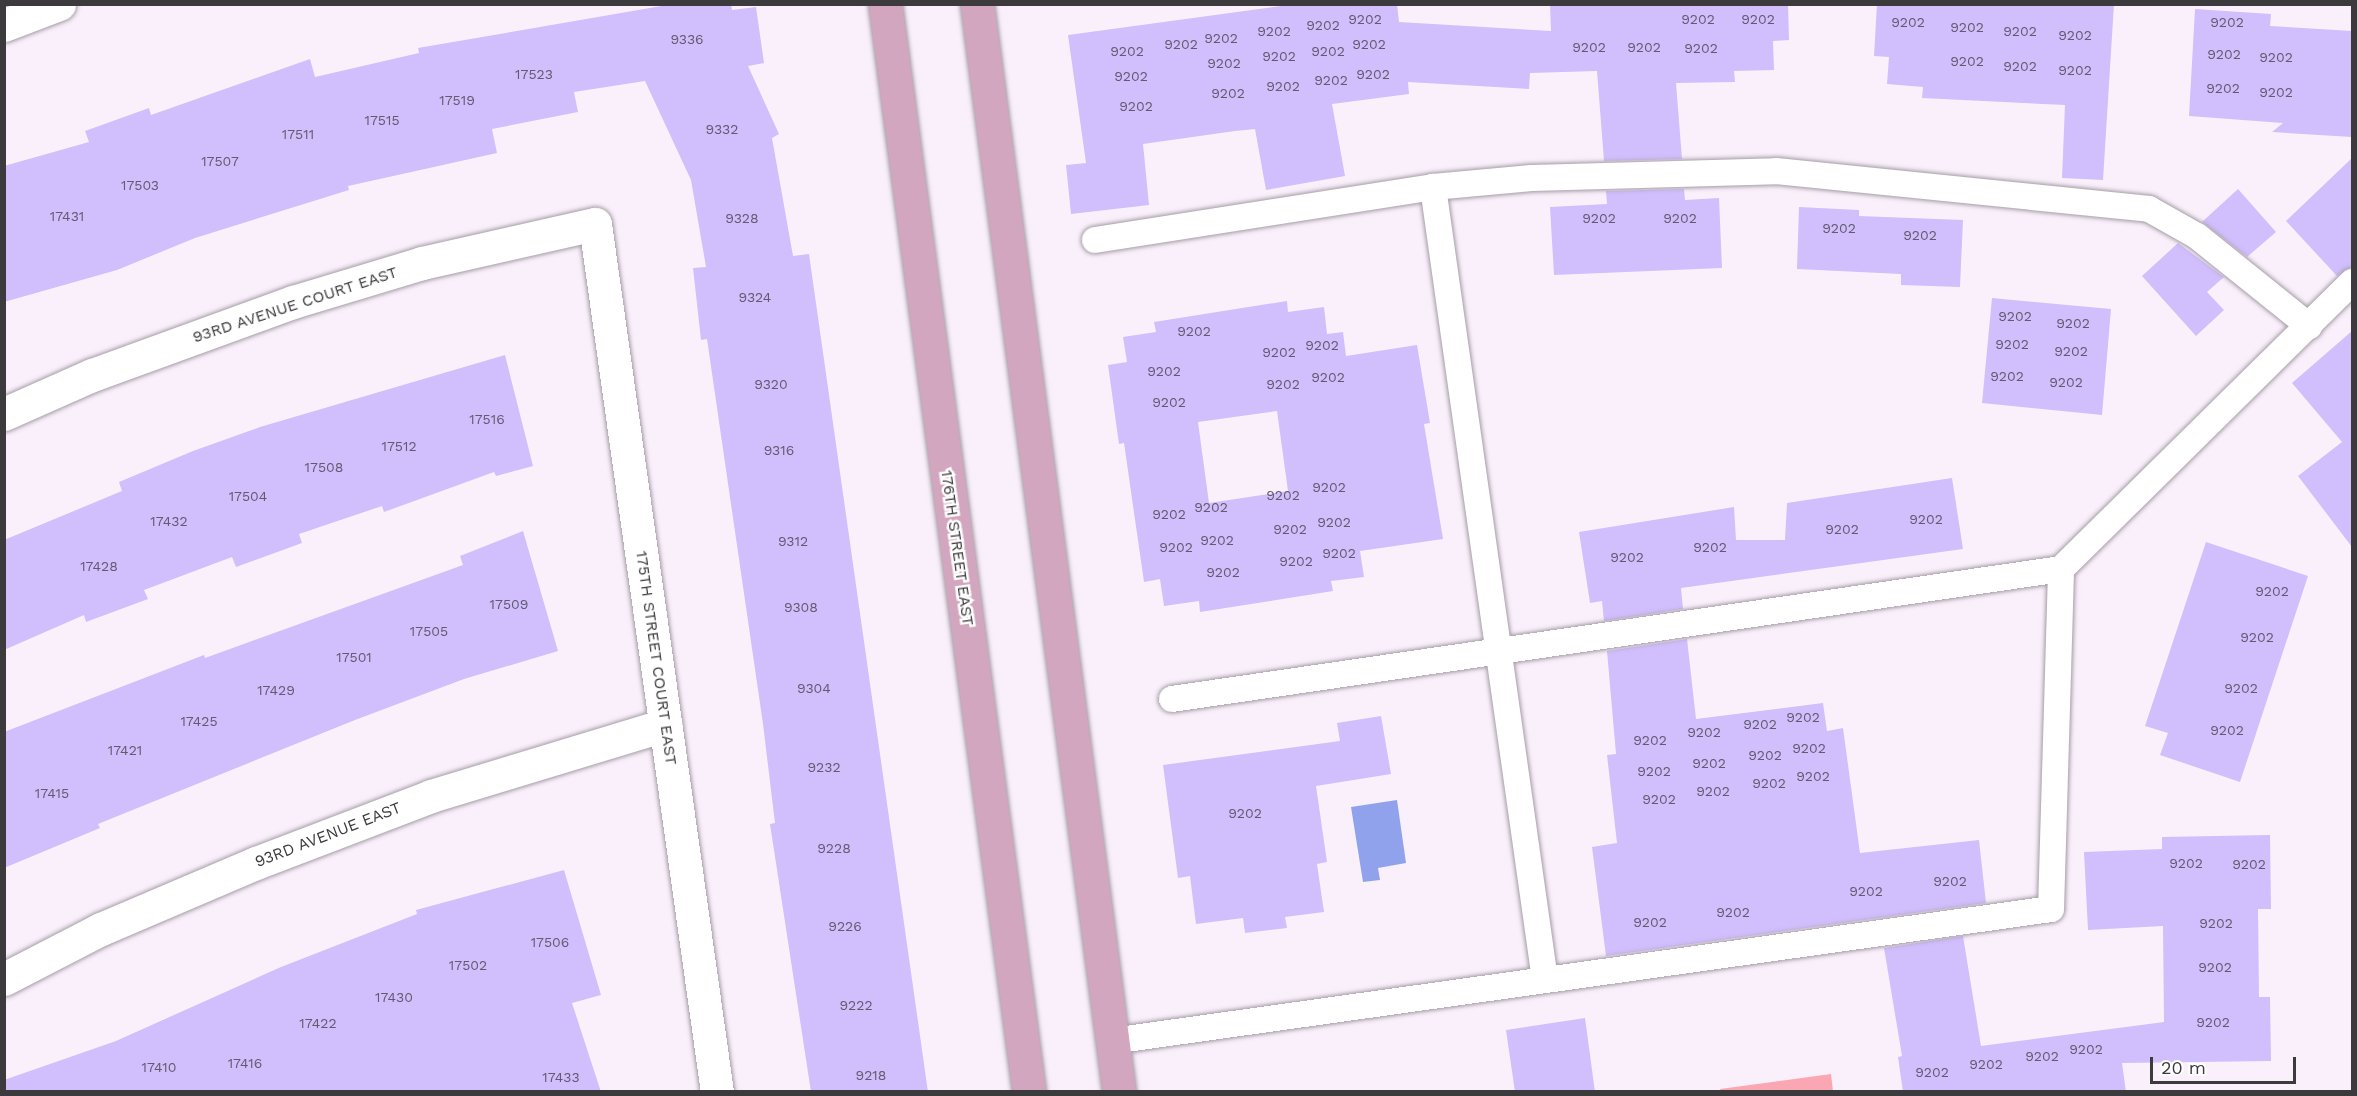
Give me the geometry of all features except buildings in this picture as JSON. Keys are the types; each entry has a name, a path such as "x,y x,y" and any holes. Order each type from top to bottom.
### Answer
{"main road":[{"name":"176TH STREET EAST","path":"885,4 1029,1092"},
{"path":"977,4 1119,1092"}],"street":[{"path":"4,25 59,4"},
{"name":"93RD AVENUE COURT EAST","path":"4,414 92,375 293,302 422,263 595,224"},
{"name":"175TH STREET COURT EAST","path":"595,224 717,1092"},
{"name":"93RD AVENUE EAST","path":"4,979 101,929 256,862 431,796 665,725"}],"lane":[{"path":"1095,240 1433,187 1532,178 1776,171 2150,210 2197,236 2309,326"},
{"path":"1433,187 1545,980"},
{"path":"1172,699 2061,569 2352,282"},
{"path":"1112,1041 2051,909 2061,569"}],"shaded area":[{"path":"1831,1074 1833,1091 1721,1091 1720,1089"}],"water":[{"path":"1397,800 1406,863 1378,868 1380,880 1363,882 1351,807"}]}
